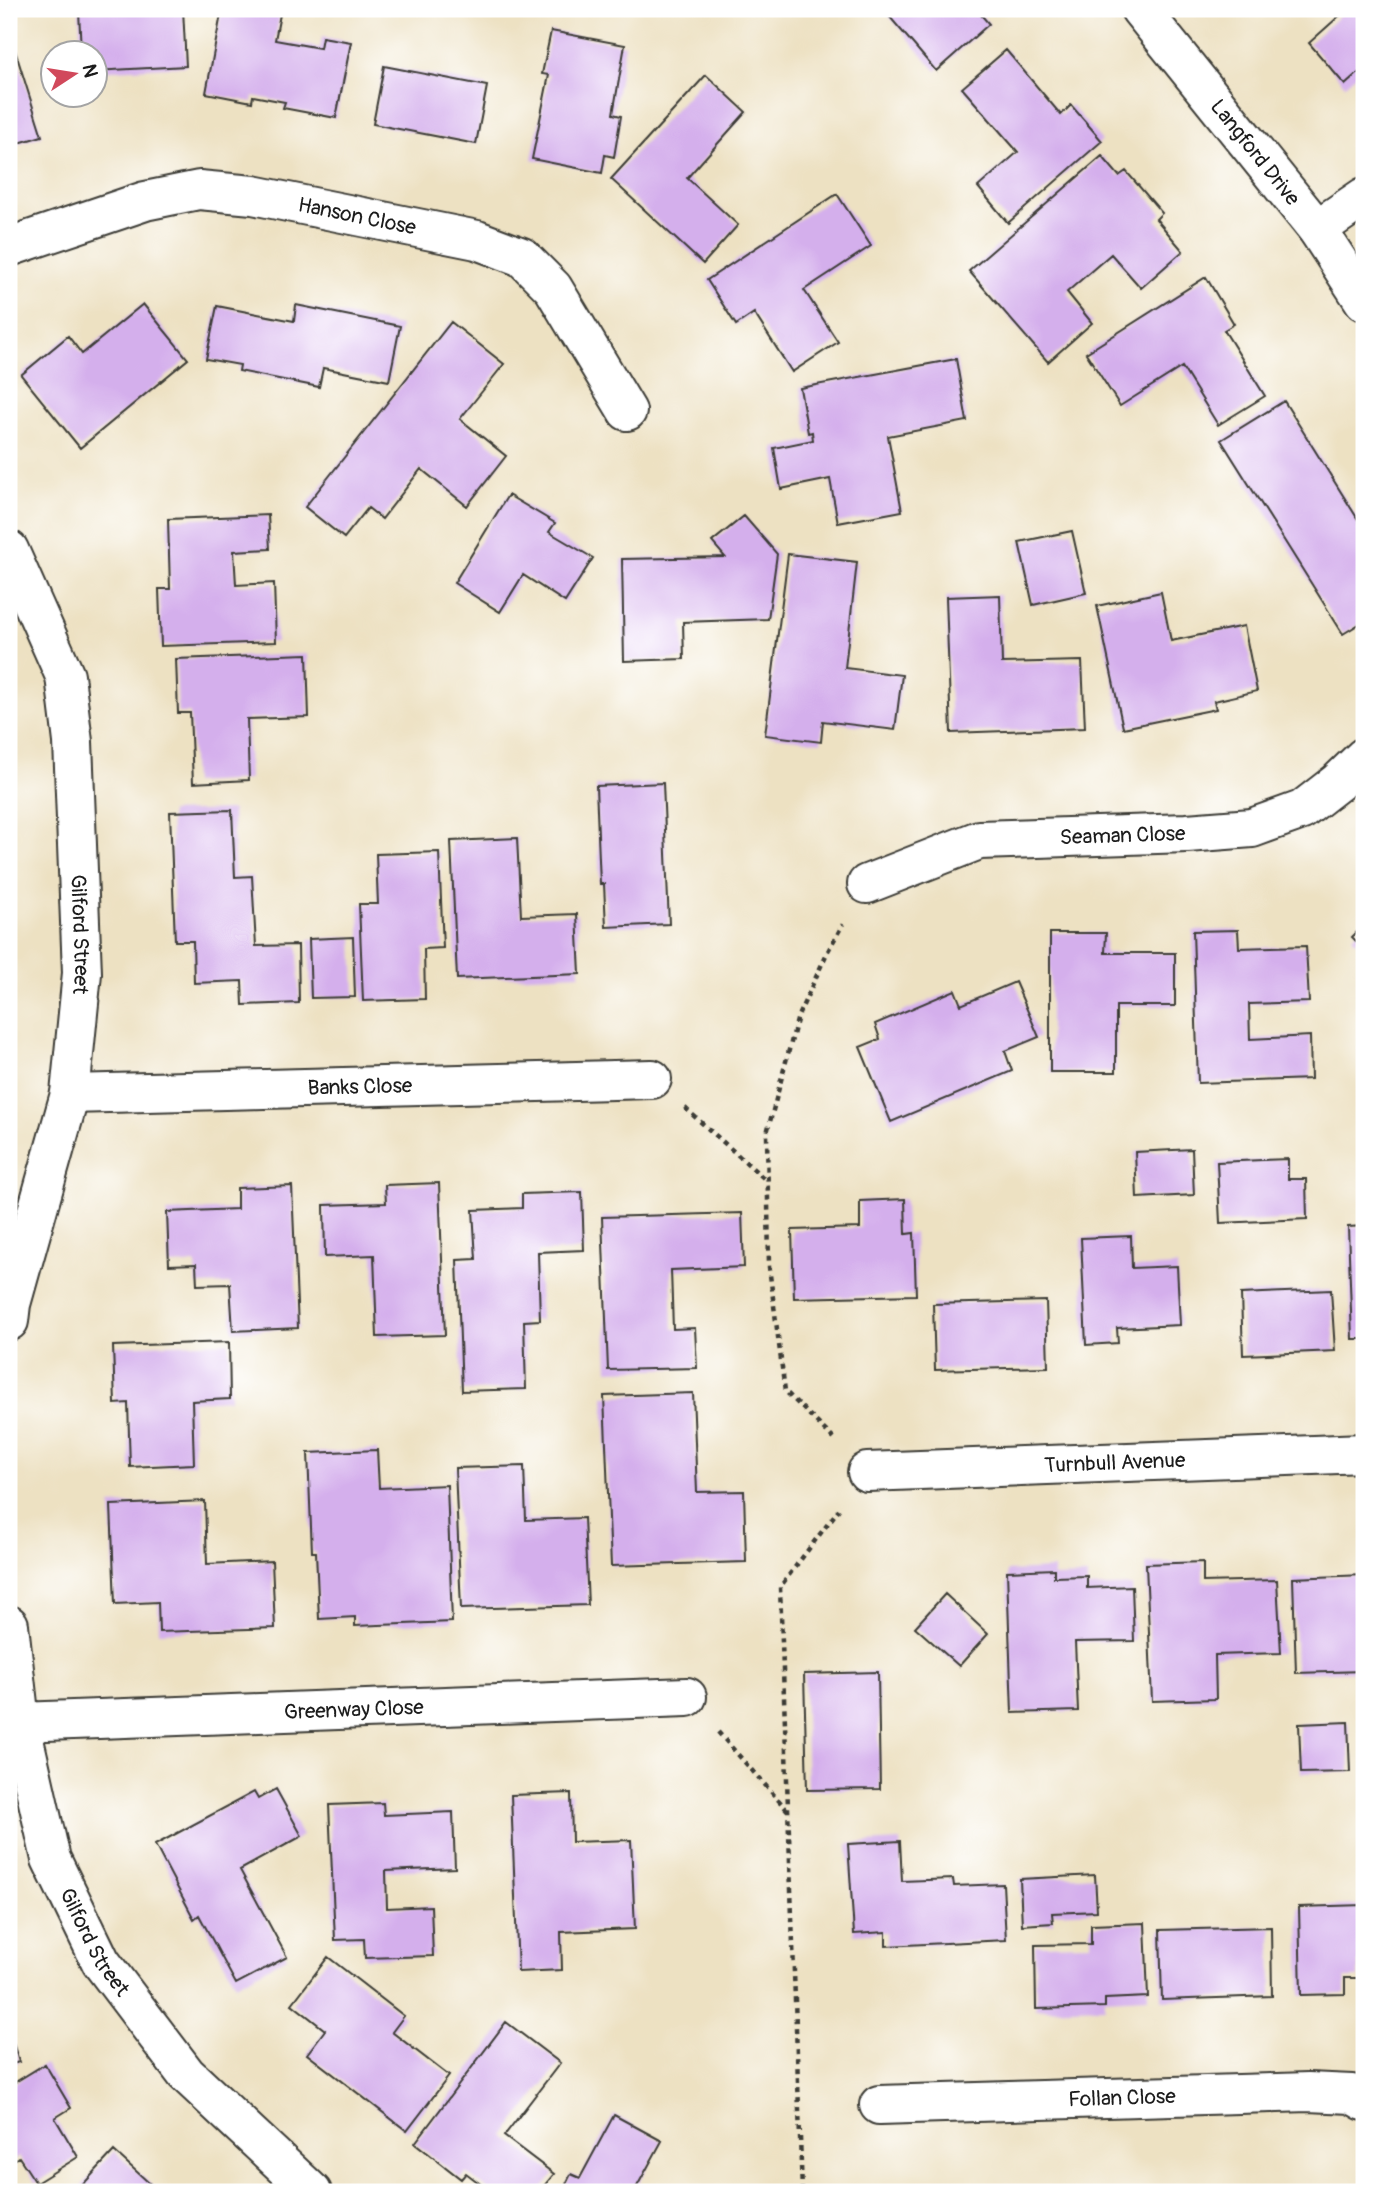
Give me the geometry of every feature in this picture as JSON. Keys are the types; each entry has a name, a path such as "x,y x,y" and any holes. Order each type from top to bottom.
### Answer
{"street":[{"name":"Langford Drive","path":"1140,9 1317,229 1364,301"},
{"name":"Hanson Close","path":"9,247 145,201 199,190 253,195 477,240 522,257 553,288 627,411"},
{"path":"1317,229 1364,197"},
{"name":"Gilford Street","path":"9,550 65,676 73,742 82,973 70,1094 10,1304 9,1321"},
{"name":"Seaman Close","path":"867,884 979,840 1187,833 1252,828 1302,810 1338,782 1364,757"},
{"name":"Banks Close","path":"70,1094 652,1079"},
{"name":"Turnbull Avenue","path":"867,1472 1364,1453"},
{"name":"Gilford Street","path":"9,1625 20,1722 51,1858 102,1962 186,2074 312,2192"},
{"name":"Greenway Close","path":"20,1722 687,1697"},
{"name":"Follan Close","path":"878,2105 1308,2092 1352,2094 1364,2101"}],"path":[{"path":"802,2192 780,1587 867,1472 785,1391 769,1267 767,1133 799,1016 828,951 867,884"},
{"path":"652,1079 768,1181"},
{"path":"687,1697 789,1812"}],"building":[{"path":"183,9 186,66 108,70 108,38 80,38 79,11"},
{"path":"222,9 281,9 275,40 320,48 322,37 351,42 336,118 283,108 285,102 253,96 252,102 206,93"},
{"path":"883,9 976,9 989,24 936,71"},
{"path":"1347,9 1364,9 1364,68 1345,85 1309,43"},
{"path":"9,31 42,136 9,146"},
{"path":"551,31 625,45 613,114 621,116 614,157 605,155 602,173 532,159 549,75 542,74"},
{"path":"1006,50 1061,115 1071,105 1102,141 1008,223 978,187 1018,152 962,88"},
{"path":"384,66 487,86 476,144 373,124"},
{"path":"706,75 746,112 687,178 738,225 703,264 611,179"},
{"path":"1102,156 1119,176 1126,171 1162,213 1156,219 1183,251 1141,288 1111,254 1067,292 1092,323 1048,362 969,271"},
{"path":"837,194 871,246 804,290 838,342 792,372 754,313 736,325 707,280"},
{"path":"1206,277 1234,324 1224,330 1265,396 1218,425 1182,367 1120,406 1086,353"},
{"path":"143,304 188,359 80,448 21,375 68,336 82,354"},
{"path":"296,305 400,326 389,381 323,368 319,387 239,371 240,365 206,359 217,306 294,321"},
{"path":"451,322 504,364 460,419 506,456 467,506 421,469 382,519 368,508 344,538 305,507"},
{"path":"956,359 967,421 888,436 902,511 838,523 830,479 781,489 774,448 813,440 812,432 808,433 800,388"},
{"path":"1284,401 1364,529 1364,621 1343,634 1221,440"},
{"path":"508,495 555,523 549,532 593,558 565,602 523,575 500,612 454,583"},
{"path":"268,515 270,549 234,551 236,585 274,583 276,642 161,646 159,589 170,589 168,519"},
{"path":"744,516 777,554 768,619 683,622 684,659 624,661 622,559 725,557 712,542"},
{"path":"1072,531 1086,593 1033,605 1019,542"},
{"path":"788,554 857,562 845,668 902,675 895,730 823,721 821,742 765,735"},
{"path":"1161,592 1171,641 1244,626 1257,691 1214,701 1216,709 1123,728 1097,606"},
{"path":"1000,595 1002,663 1082,661 1085,728 951,733 946,597"},
{"path":"307,654 309,717 247,719 249,780 193,783 190,713 178,713 176,659"},
{"path":"663,783 669,924 606,927 604,884 600,884 596,786"},
{"path":"232,810 235,877 252,876 256,946 298,945 299,1003 243,1005 242,981 194,983 193,941 175,941 170,812"},
{"path":"517,838 521,916 577,914 580,974 457,979 451,841"},
{"path":"439,852 443,948 424,949 425,999 363,1001 359,904 378,904 376,854"},
{"path":"1364,925 1364,949 1352,937"},
{"path":"1238,930 1239,948 1306,946 1309,1002 1249,1004 1250,1039 1310,1036 1311,1079 1198,1083 1193,931"},
{"path":"1050,933 1106,933 1105,953 1175,953 1175,1006 1116,1006 1116,1072 1050,1072"},
{"path":"353,937 355,997 311,998 309,939"},
{"path":"1015,982 1039,1037 1005,1051 1012,1071 891,1122 860,1047 880,1039 875,1024 955,990 961,1005"},
{"path":"1192,1149 1194,1195 1137,1198 1135,1152"},
{"path":"1288,1159 1288,1179 1306,1179 1307,1219 1220,1223 1217,1162"},
{"path":"439,1183 445,1335 377,1337 374,1255 325,1257 324,1205 386,1203 385,1185"},
{"path":"292,1186 298,1328 233,1331 230,1284 197,1285 196,1264 169,1265 167,1212 237,1209 237,1188"},
{"path":"582,1192 584,1250 538,1252 540,1320 524,1321 526,1389 462,1391 457,1260 476,1259 473,1210 522,1208 522,1194"},
{"path":"905,1199 906,1234 914,1233 916,1295 794,1298 792,1230 860,1228 860,1201"},
{"path":"742,1213 744,1267 671,1270 673,1329 695,1328 697,1368 608,1370 602,1217"},
{"path":"1364,1226 1364,1339 1352,1339 1348,1227"},
{"path":"1131,1236 1132,1268 1177,1266 1180,1325 1117,1328 1118,1343 1086,1345 1081,1238"},
{"path":"1331,1290 1335,1351 1243,1355 1241,1294"},
{"path":"1046,1301 1048,1367 935,1370 933,1304"},
{"path":"229,1342 230,1399 192,1401 194,1464 130,1467 128,1403 115,1404 113,1346"},
{"path":"693,1393 697,1492 744,1491 746,1562 611,1566 604,1396"},
{"path":"377,1450 379,1488 447,1485 452,1622 355,1626 355,1617 319,1619 316,1552 312,1552 308,1453"},
{"path":"524,1466 526,1520 584,1518 588,1605 461,1609 455,1468"},
{"path":"205,1501 207,1564 272,1561 275,1628 159,1632 158,1602 115,1604 111,1505"},
{"path":"1203,1562 1203,1582 1277,1580 1281,1653 1215,1655 1216,1699 1152,1701 1146,1564"},
{"path":"1054,1569 1054,1577 1087,1576 1087,1588 1132,1586 1134,1641 1075,1642 1078,1711 1012,1713 1007,1571"},
{"path":"1364,1575 1364,1671 1296,1673 1293,1578"},
{"path":"945,1594 988,1634 959,1666 915,1627"},
{"path":"878,1672 880,1789 807,1790 804,1674"},
{"path":"1348,1722 1350,1772 1301,1773 1299,1724"},
{"path":"276,1789 302,1836 240,1870 287,1957 236,1984 199,1915 194,1919 155,1845 254,1792 258,1799"},
{"path":"571,1793 572,1842 631,1840 635,1929 561,1932 562,1970 518,1972 511,1795"},
{"path":"383,1803 384,1815 453,1812 455,1868 386,1871 387,1908 431,1906 433,1956 365,1958 364,1939 335,1940 329,1805"},
{"path":"900,1841 902,1881 953,1879 954,1886 1003,1884 1006,1940 886,1946 886,1932 854,1934 848,1844"},
{"path":"1095,1875 1097,1911 1052,1913 1053,1923 1022,1925 1020,1879"},
{"path":"1364,1905 1364,1962 1358,1962 1358,1978 1345,1978 1345,1994 1301,1995 1299,1907"},
{"path":"1145,1923 1148,1997 1105,1999 1105,2007 1036,2009 1035,1945 1091,1944 1091,1925"},
{"path":"1271,1927 1272,1996 1162,2000 1160,1930"},
{"path":"328,1957 404,2016 392,2032 449,2076 407,2131 307,2054 325,2030 292,2004"},
{"path":"506,2022 560,2063 504,2136 554,2174 539,2192 491,2192 466,2173 461,2179 415,2143"},
{"path":"9,2030 19,2062 9,2065"},
{"path":"45,2064 71,2108 55,2118 78,2157 36,2183 19,2157 9,2163 9,2086"},
{"path":"614,2115 662,2141 634,2192 562,2192 571,2174 580,2178"},
{"path":"114,2151 159,2192 76,2192"},
{"path":"1353,2186 1353,2192 1246,2192 1246,2190"}]}
